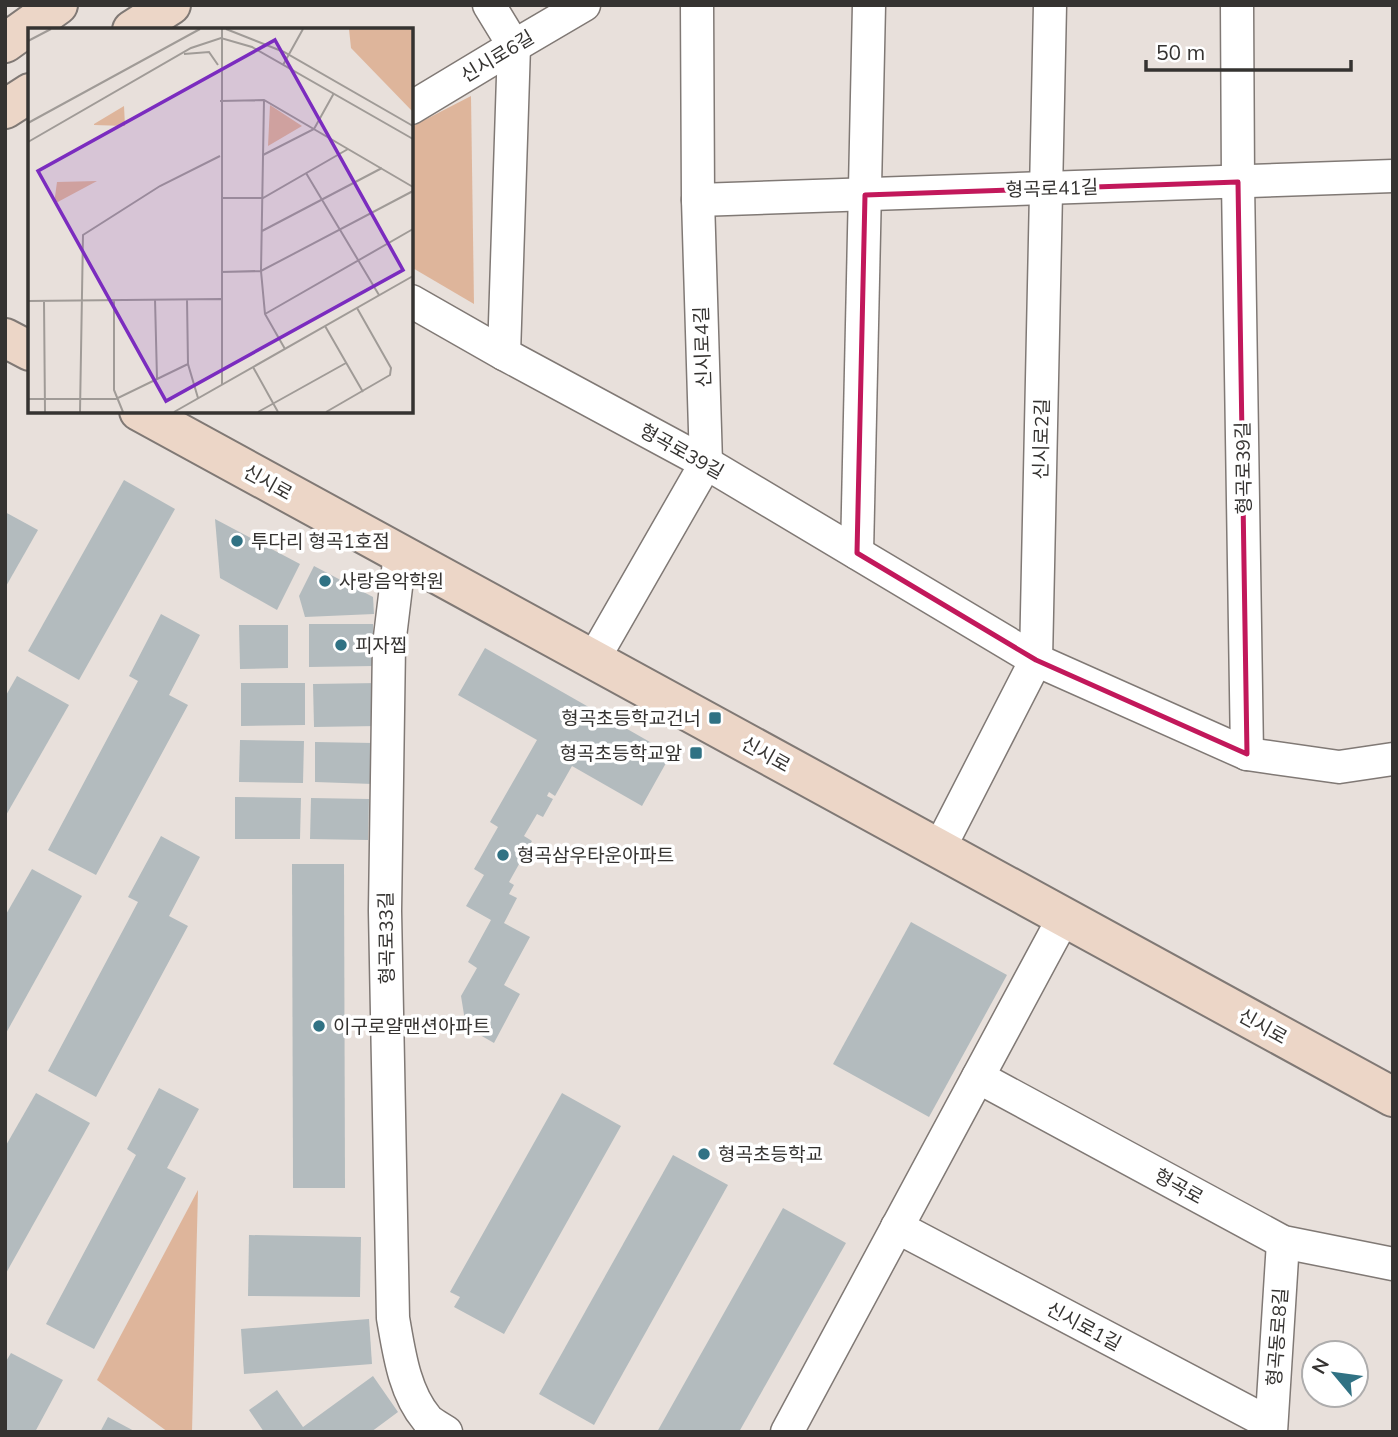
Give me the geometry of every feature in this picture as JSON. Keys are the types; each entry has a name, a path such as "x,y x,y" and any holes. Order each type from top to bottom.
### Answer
{"street":[{"path":"10,38 58,5"},
{"path":"132,20 171,5"},
{"path":"489,5 514,46 505,354"},
{"name":"신시로6길","path":"413,107 584,5"},
{"name":"신시로4길","path":"697,5 698,200 706,463"},
{"path":"857,553 869,5"},
{"name":"신시로2길","path":"939,849 1036,660 1050,5"},
{"path":"1237,5 1238,181"},
{"path":"5,109 28,94"},
{"name":"형곡로41길","path":"698,200 1393,176"},
{"name":"형곡로39길","path":"1238,181 1247,754"},
{"name":"형곡로39길","path":"413,302 706,463 1036,660 1247,754 1339,767 1393,759"},
{"name":"신시로","path":"144,413 1393,1097"},
{"path":"593,660 706,463"},
{"name":"형곡로33길","path":"400,554 389,645 385,911 393,1318 400,1358 412,1396 429,1420 446,1432"},
{"path":"799,1428 897,1227 1064,917"},
{"name":"형곡로","path":"978,1077 1283,1242 1393,1264"},
{"name":"신시로1길","path":"897,1227 1271,1428"},
{"name":"형곡동로8길","path":"1271,1428 1283,1242"}],"highlighted area":[{"path":"1238,182 1247,754 1036,660 857,553 865,195"}],"shaded area":[{"path":"471,96 474,304 413,268 413,126"},
{"path":"198,1190 192,1432 168,1432 97,1380"}],"building":[{"path":"124,480 175,509 79,680 28,651"},
{"path":"5,512 38,530 5,588"},
{"name":"투다리 형곡1호점","path":"215,519 300,564 277,610 220,578"},
{"name":"사랑음악학원","path":"314,566 373,597 374,614 305,617 299,596"},
{"path":"161,614 200,635 169,695 188,705 96,875 48,850 138,681 129,676"},
{"name":"피자찝","path":"309,624 373,624 374,666 309,667"},
{"path":"239,625 288,625 288,668 240,669"},
{"name":"형곡삼우타운아파트","path":"485,648 671,754 642,806 572,766 555,796 549,792 547,796 553,799 543,817 537,814 524,836 532,841 509,882 514,885 509,894 517,898 504,923 530,937 504,985 520,994 494,1043 466,1027 461,996 477,968 468,962 491,920 466,906 484,875 474,869 498,827 490,822 537,740 458,695"},
{"path":"17,676 69,705 5,817 5,697"},
{"path":"241,683 305,683 305,725 241,726"},
{"path":"378,683 378,726 314,727 313,684"},
{"path":"240,740 304,741 303,783 239,782"},
{"path":"315,742 374,743 373,784 315,782"},
{"path":"235,797 301,798 300,839 235,839"},
{"path":"311,798 369,799 368,840 310,839"},
{"path":"161,836 200,857 169,916 188,926 96,1097 48,1071 138,902 128,897"},
{"name":"이구로얄맨션아파트","path":"292,864 344,864 345,1188 293,1188"},
{"path":"32,869 82,896 5,1035 5,916"},
{"path":"911,922 1007,975 929,1117 833,1064"},
{"path":"159,1088 199,1109 167,1168 186,1178 94,1349 46,1324 136,1155 127,1149"},
{"path":"36,1093 90,1123 5,1275 5,1147"},
{"path":"562,1093 621,1126 504,1334 454,1307 460,1297 450,1292"},
{"path":"673,1155 728,1185 594,1425 539,1394"},
{"path":"783,1208 846,1243 739,1432 657,1432"},
{"path":"249,1235 361,1237 360,1297 248,1296"},
{"path":"369,1319 372,1364 244,1374 241,1329"},
{"path":"11,1353 63,1380 35,1432 5,1432 5,1363"},
{"path":"373,1376 398,1412 371,1432 264,1432 249,1410 277,1390 303,1427"},
{"path":"108,1417 136,1432 100,1432"}],"place":[{"name":"투다리 형곡1호점","path":"237,541"},
{"name":"사랑음악학원","path":"325,581"},
{"name":"피자찝","path":"341,645"},
{"name":"형곡초등학교건너","path":"715,718"},
{"name":"형곡초등학교앞","path":"696,753"},
{"name":"형곡삼우타운아파트","path":"503,855"},
{"name":"이구로얄맨션아파트","path":"319,1026"},
{"name":"형곡초등학교","path":"704,1154"}]}
